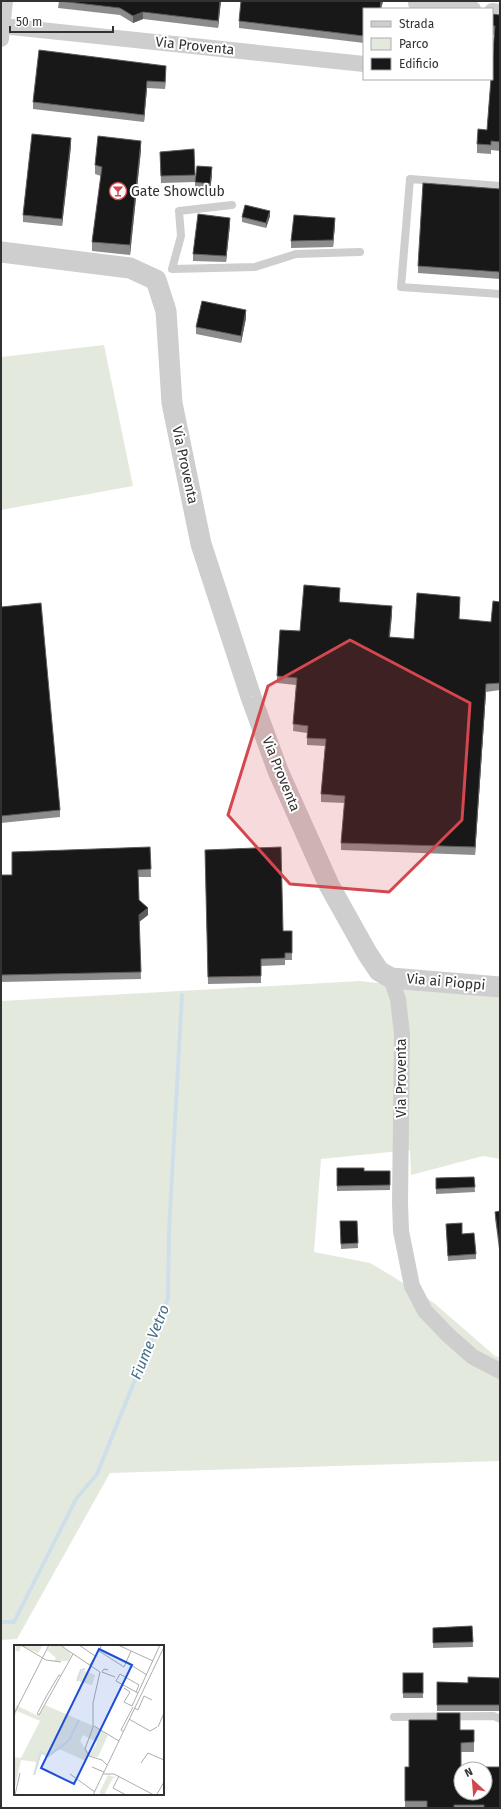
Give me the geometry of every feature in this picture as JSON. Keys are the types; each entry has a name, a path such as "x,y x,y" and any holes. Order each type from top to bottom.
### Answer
{"street":[{"name":"Via Proventa","path":"5,1 2,32 363,64"},
{"path":"415,4 461,8"},
{"path":"1,252 130,268 164,274"},
{"name":"Via Proventa","path":"164,274 172,404 201,544 251,697 278,771 329,885 367,953 379,971 391,978 398,999 402,1034 401,1231 412,1286 425,1311 448,1335 473,1357 500,1371"},
{"name":"Via ai Pioppi","path":"391,978 500,987"}],"lane":[{"path":"500,186 410,180 401,287 500,294"},
{"path":"232,205 179,211 181,236 164,274 255,267 296,254 360,252"},
{"path":"394,1717 494,1716 500,1719"}],"highlighted area":[{"path":"350,640 470,703 462,820 389,892 290,884 228,815 268,686"}],"green space":[{"path":"104,345 133,486 1,510 1,357"},
{"path":"360,981 500,997 500,1159 483,1156 411,1175 410,1150 321,1159 314,1252 370,1263 434,1303 495,1356 500,1357 500,1461 110,1473 17,1639 1,1640 1,1001"}],"building":[{"path":"59,1 220,1 218,21 143,12 133,16 120,8"},
{"path":"241,1 381,1 380,8 363,8 363,36 239,21"},
{"path":"493,14 500,15 500,142 491,141 491,145 477,144 478,129 487,130 491,80 493,80 495,26 493,26"},
{"path":"39,50 166,66 165,82 147,81 144,115 33,102"},
{"path":"32,134 71,138 62,219 23,215"},
{"name":"Gate Showclub","path":"98,136 141,141 130,245 92,242 102,167 95,165"},
{"path":"194,149 195,175 161,176 160,152"},
{"path":"197,166 212,167 210,184 195,182"},
{"path":"423,183 500,189 500,272 418,266"},
{"path":"245,205 270,211 266,223 242,217"},
{"path":"198,214 230,218 226,256 193,254"},
{"path":"294,215 335,218 333,240 291,241"},
{"path":"202,301 246,310 241,336 196,327"},
{"path":"304,585 340,588 339,602 392,606 389,637 414,639 417,593 460,597 459,619 491,622 493,601 500,602 500,683 486,684 475,847 341,843 345,796 321,794 326,739 307,738 308,726 293,724 297,678 277,676 280,630 300,631"},
{"path":"41,603 60,810 1,816 1,607"},
{"path":"150,847 151,869 138,870 139,900 148,908 139,915 141,972 1,975 1,875 12,875 12,852"},
{"path":"281,847 283,931 292,931 292,953 285,953 285,958 261,959 261,976 208,977 205,850"},
{"path":"337,1168 364,1168 364,1171 390,1171 390,1185 337,1186"},
{"path":"474,1177 475,1187 436,1189 436,1178"},
{"path":"500,1211 500,1250 495,1212"},
{"path":"340,1221 357,1221 358,1243 341,1244"},
{"path":"462,1223 462,1234 474,1233 476,1254 448,1256 446,1224"},
{"path":"472,1626 473,1642 433,1643 433,1628"},
{"path":"403,1673 423,1673 423,1693 403,1693"},
{"path":"468,1677 500,1678 500,1705 437,1705 437,1682 468,1683"},
{"path":"437,1713 460,1713 460,1730 474,1730 474,1742 461,1743 461,1761 453,1761 453,1801 493,1801 493,1767 500,1767 500,1808 484,1808 484,1805 454,1805 454,1808 427,1808 427,1801 405,1801 405,1767 409,1767 409,1720 437,1720"}],"waterway":[{"name":"Fiume Vetro","path":"1,1622 14,1622 76,1499 97,1474 168,1298 169,1231 182,995"}],"place":[{"name":"Gate Showclub","path":"118,191"}]}
